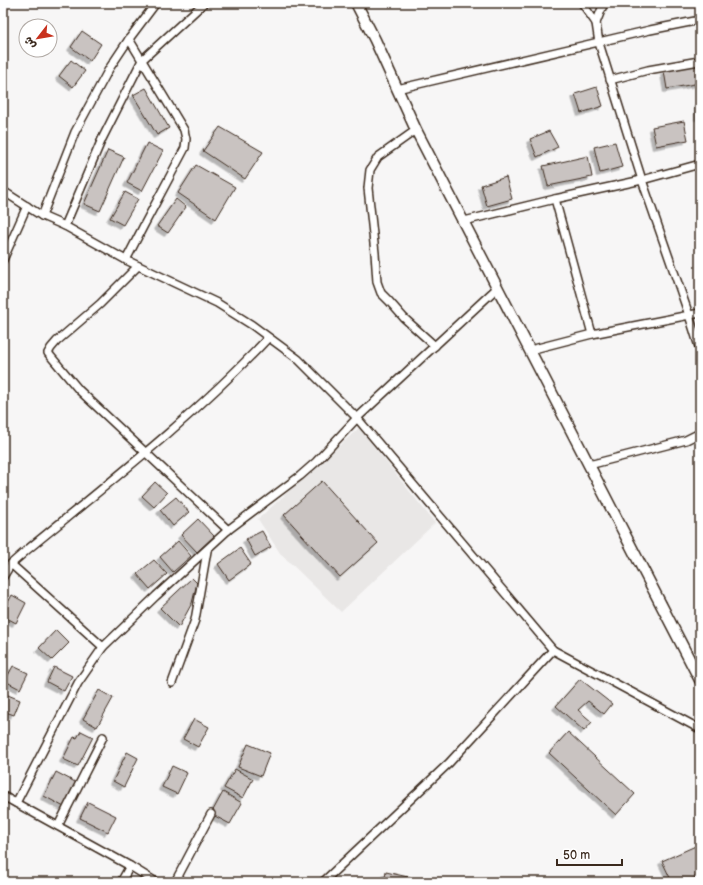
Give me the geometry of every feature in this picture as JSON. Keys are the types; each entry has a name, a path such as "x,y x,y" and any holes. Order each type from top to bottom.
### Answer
{"main road":[{"path":"356,3 375,40 416,130 700,680"}],"street":[{"path":"42,216 75,132 109,69 128,39 156,3"},
{"path":"65,226 102,139 142,60 204,3"},
{"path":"582,3 596,23 599,42 610,80 642,180 700,350"},
{"path":"596,23 604,3"},
{"path":"397,88 700,20"},
{"path":"126,260 185,148 186,139 184,130 128,39"},
{"path":"610,80 648,70 699,61"},
{"path":"416,130 378,157 370,170 368,188 377,282 381,293 404,318 435,346"},
{"path":"464,222 555,198 642,180 700,164"},
{"path":"3,191 42,216 65,226 126,260 218,303 252,325 298,359 357,418 553,650 700,729"},
{"path":"555,198 592,334"},
{"path":"3,260 27,206"},
{"path":"138,266 100,304 51,348 48,353 78,390 228,530"},
{"path":"16,803 78,683 103,647 228,530 300,476 327,451 357,418 497,288"},
{"path":"530,350 592,334 700,313"},
{"path":"3,577 11,564 146,452 248,360 268,338"},
{"path":"589,465 686,440 700,433"},
{"path":"172,682 195,620 207,550"},
{"path":"11,564 103,647"},
{"path":"323,882 449,763 553,650"},
{"path":"58,826 103,737"},
{"path":"3,796 130,866 156,882"},
{"path":"175,882 211,814"},
{"path":"121,882 130,866"}],"shaded area":[{"path":"359,428 435,523 341,612 280,553 258,519"}],"building":[{"path":"82,31 101,44 90,61 71,47"},
{"path":"71,60 85,71 73,87 59,76"},
{"path":"700,64 700,83 667,89 664,71"},
{"path":"597,87 603,106 581,113 575,94"},
{"path":"146,88 169,128 157,135 133,95"},
{"path":"700,101 700,117 698,117 698,102"},
{"path":"684,121 688,140 656,146 652,127"},
{"path":"220,127 263,152 245,179 203,151"},
{"path":"549,131 558,147 537,157 530,139"},
{"path":"615,142 622,167 600,173 594,147"},
{"path":"147,143 163,151 142,191 127,183"},
{"path":"108,150 124,157 100,211 84,204"},
{"path":"588,156 592,177 548,186 543,166"},
{"path":"196,165 235,187 216,219 178,193"},
{"path":"506,177 512,199 487,206 481,185"},
{"path":"125,192 138,199 123,225 110,218"},
{"path":"176,199 186,207 168,233 157,226"},
{"path":"322,481 378,543 340,577 284,515"},
{"path":"155,482 167,493 154,507 142,496"},
{"path":"176,497 189,512 173,526 160,510"},
{"path":"198,519 214,536 197,552 181,535"},
{"path":"262,531 271,547 255,556 246,539"},
{"path":"178,541 191,556 173,572 160,557"},
{"path":"240,548 251,564 229,580 218,564"},
{"path":"154,560 167,574 150,589 137,574"},
{"path":"192,578 197,583 192,603 179,627 160,608"},
{"path":"12,595 26,603 16,623 3,616 3,612"},
{"path":"56,630 69,643 52,660 39,648"},
{"path":"13,666 28,673 20,689 5,681"},
{"path":"54,667 72,676 64,691 47,682"},
{"path":"580,679 612,704 604,714 588,701 578,710 592,722 584,731 556,706"},
{"path":"99,690 113,698 97,727 83,719"},
{"path":"3,693 20,700 14,715 3,711"},
{"path":"194,719 209,727 198,747 183,739"},
{"path":"81,731 93,737 78,766 63,759 74,737 77,738"},
{"path":"568,732 635,794 616,815 549,753"},
{"path":"248,744 270,753 261,776 238,767"},
{"path":"127,752 138,758 124,787 113,781"},
{"path":"172,766 187,773 177,794 162,787"},
{"path":"235,769 253,779 243,798 224,788"},
{"path":"56,772 77,783 64,807 44,796"},
{"path":"223,792 242,803 230,824 211,814"},
{"path":"88,802 116,816 108,832 80,818"},
{"path":"700,844 700,876 684,882 672,882 662,861"},
{"path":"386,872 430,882 384,882"}]}
